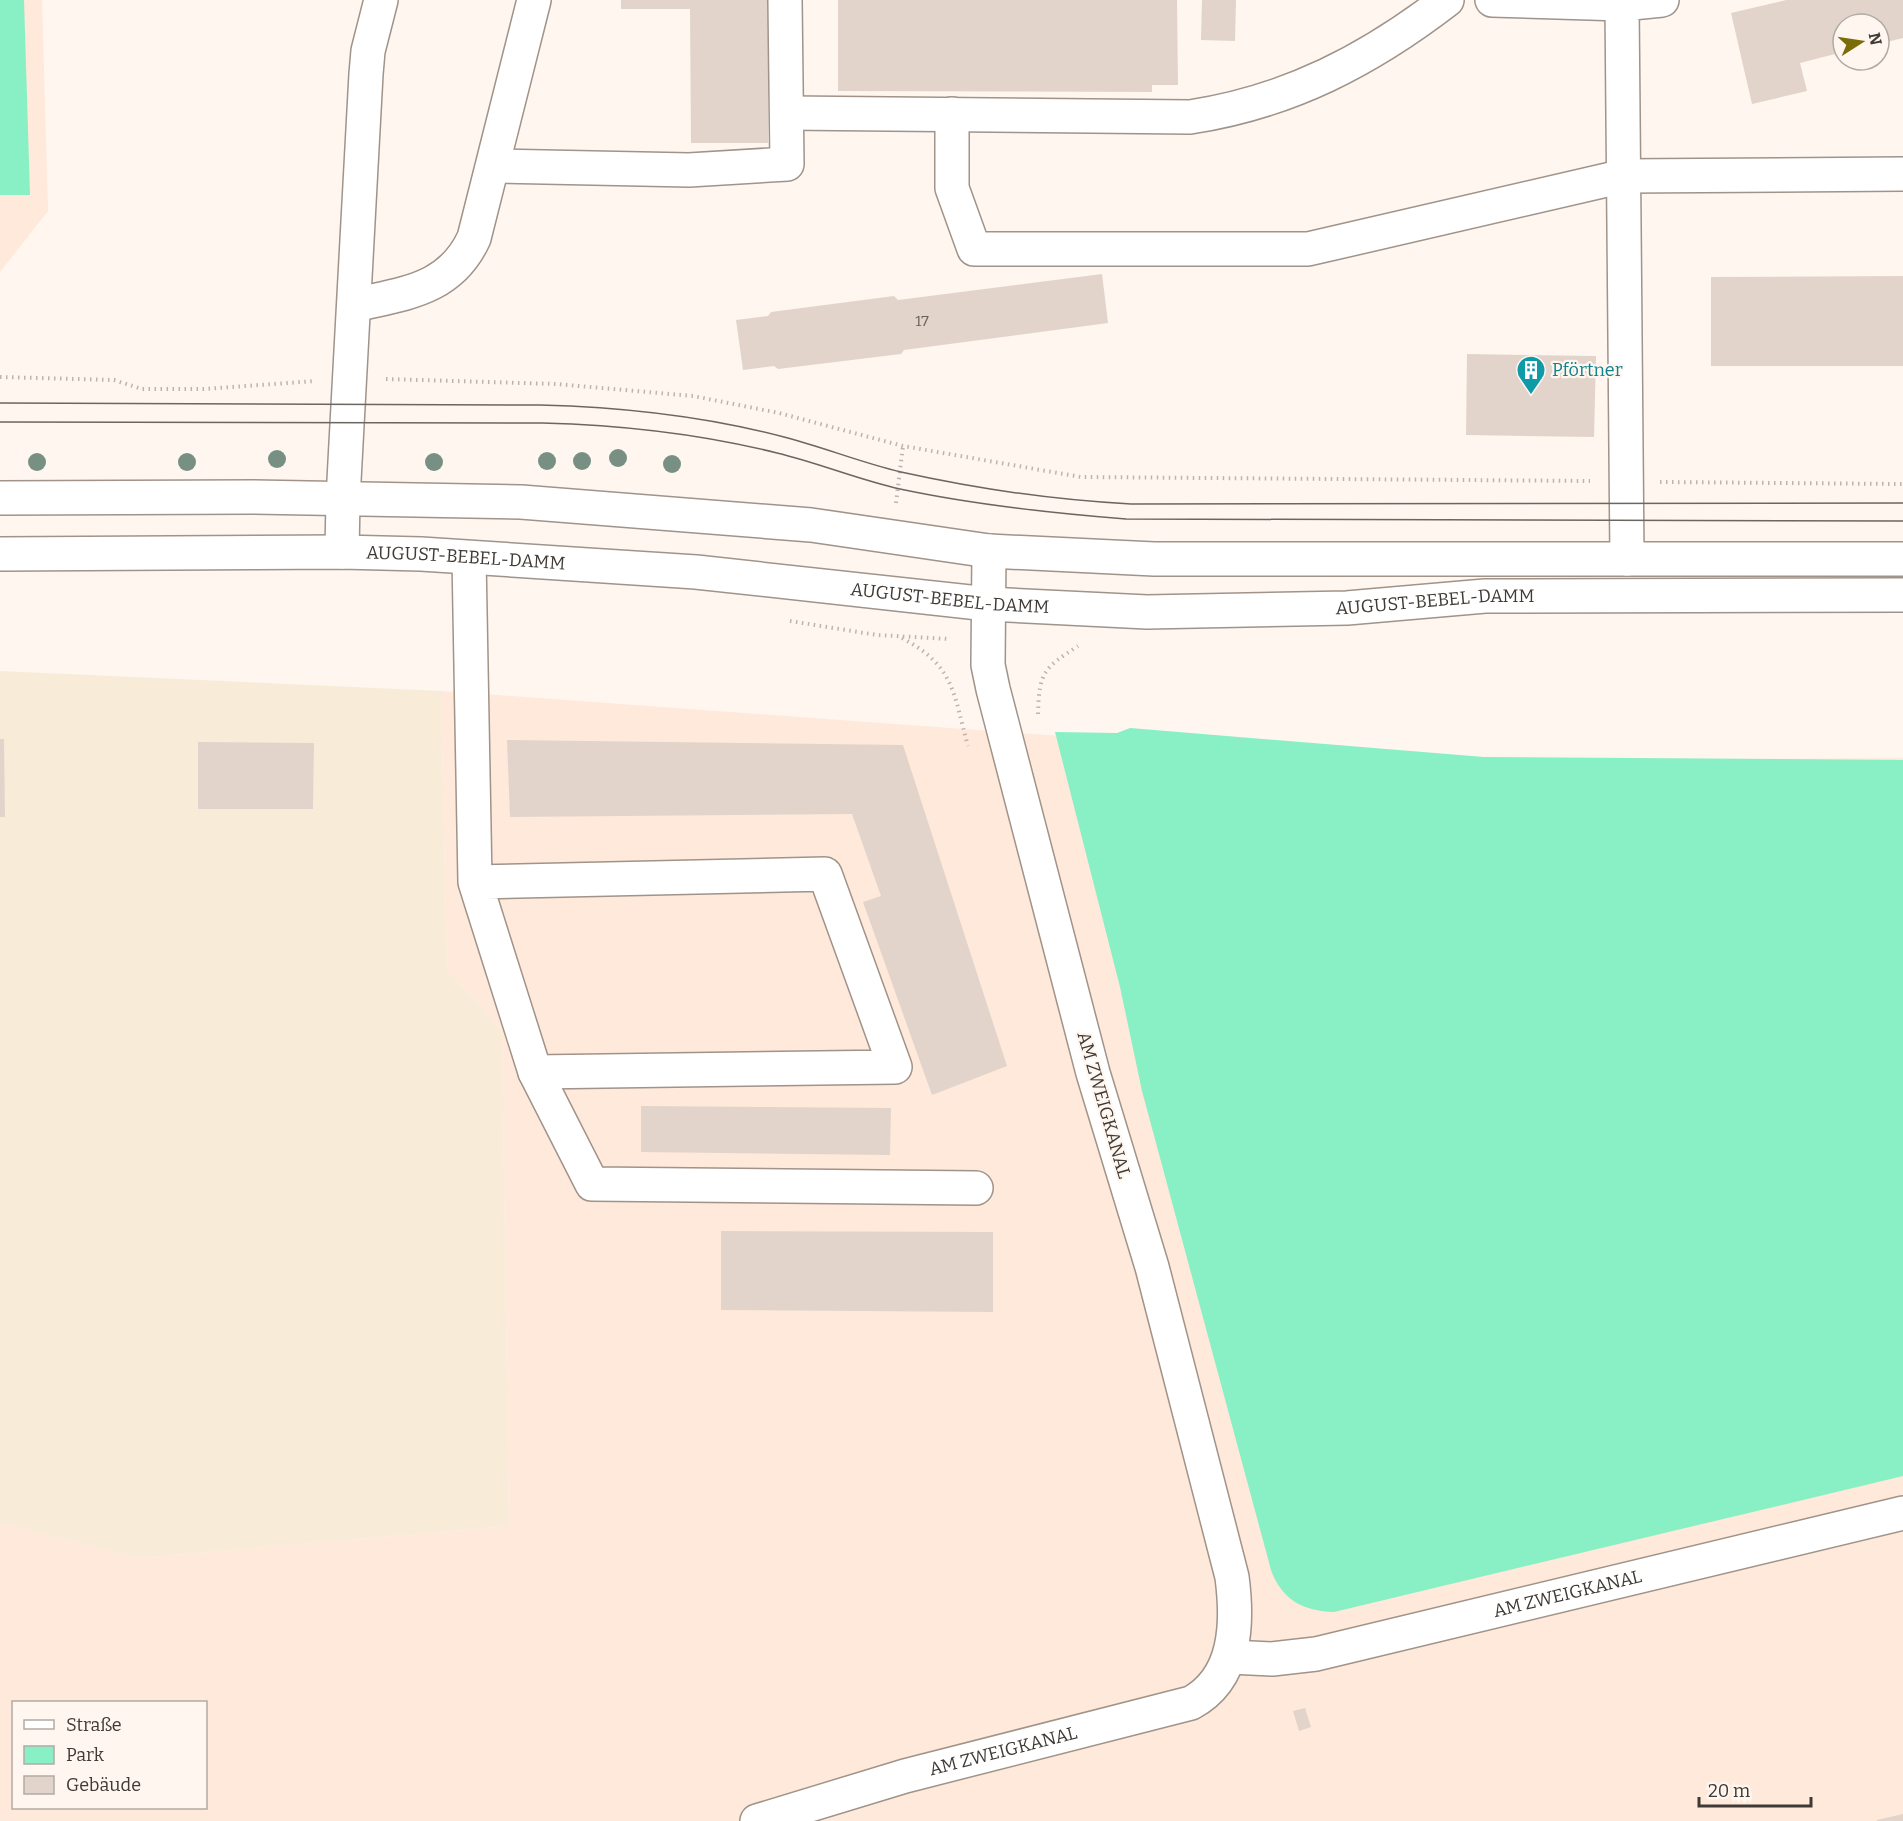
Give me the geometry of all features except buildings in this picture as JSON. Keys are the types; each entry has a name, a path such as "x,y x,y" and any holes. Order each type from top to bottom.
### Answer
{"main road":[{"path":"342,552 366,74 368,51 381,0"},
{"path":"355,305 426,287 460,263 474,238 534,0"},
{"path":"493,166 689,170 787,164 785,0"},
{"path":"787,112 1190,117 1228,110 1315,82 1356,62 1408,30 1448,0"},
{"path":"1492,0 1622,4 1662,0"},
{"path":"1622,4 1627,559"},
{"path":"952,114 952,188 974,249 1308,249 1624,176 1903,174"},
{"name":"AUGUST-BEBEL-DAMM","path":"0,498 521,502 811,525 989,551 1154,559 1903,558"},
{"name":"AM ZWEIGKANAL","path":"757,1821 905,1776 1065,1737 1191,1702 1208,1691 1230,1657 1235,1615 1232,1577 1152,1267 1093,1073 988,666 989,551"},
{"name":"AUGUST-BEBEL-DAMM","path":"0,554 342,552 469,558 696,572 988,604 1104,611 1199,612 1347,608 1485,596 1903,595"},
{"path":"469,558 475,882 535,1072 592,1184 976,1188"},
{"path":"475,882 825,874 895,1067 535,1072"},
{"name":"AM ZWEIGKANAL","path":"1230,1657 1272,1659 1316,1654 1903,1513"}],"path":[{"path":"0,377 114,380 142,389 204,389 302,382"},
{"path":"386,379 556,384 693,396 779,413 903,446 1081,477 1584,481"},
{"path":"896,504 903,446"},
{"path":"1655,482 1903,484"},
{"path":"899,636 924,649 941,665 951,686 968,748 977,746"},
{"path":"1038,720 1039,690 1048,666 1084,642"}],"shaded area":[{"path":"0,0 42,0 48,211 0,272"},
{"path":"0,671 441,691 447,969 502,1031 509,1526 139,1558 0,1523"},
{"path":"441,691 1405,761 1903,758 1903,1821 0,1821 0,1523 139,1558 509,1526 502,1031 447,969"}],"green space":[{"path":"0,0 24,0 30,195 0,195"},
{"path":"1130,728 1484,757 1903,760 1903,1476 1334,1612 1303,1606 1288,1596 1281,1589 1271,1570 1142,1091 1120,987 1055,732 1117,733"}],"tram line":[{"path":"0,403 540,405 632,410 724,423 799,441 901,472 958,484 1044,497 1131,504 1903,503"},
{"path":"0,422 542,423 631,428 748,446 928,495 1013,508 1126,519 1903,521"}],"place":[{"name":"Pförtner","path":"1531,396"}]}
